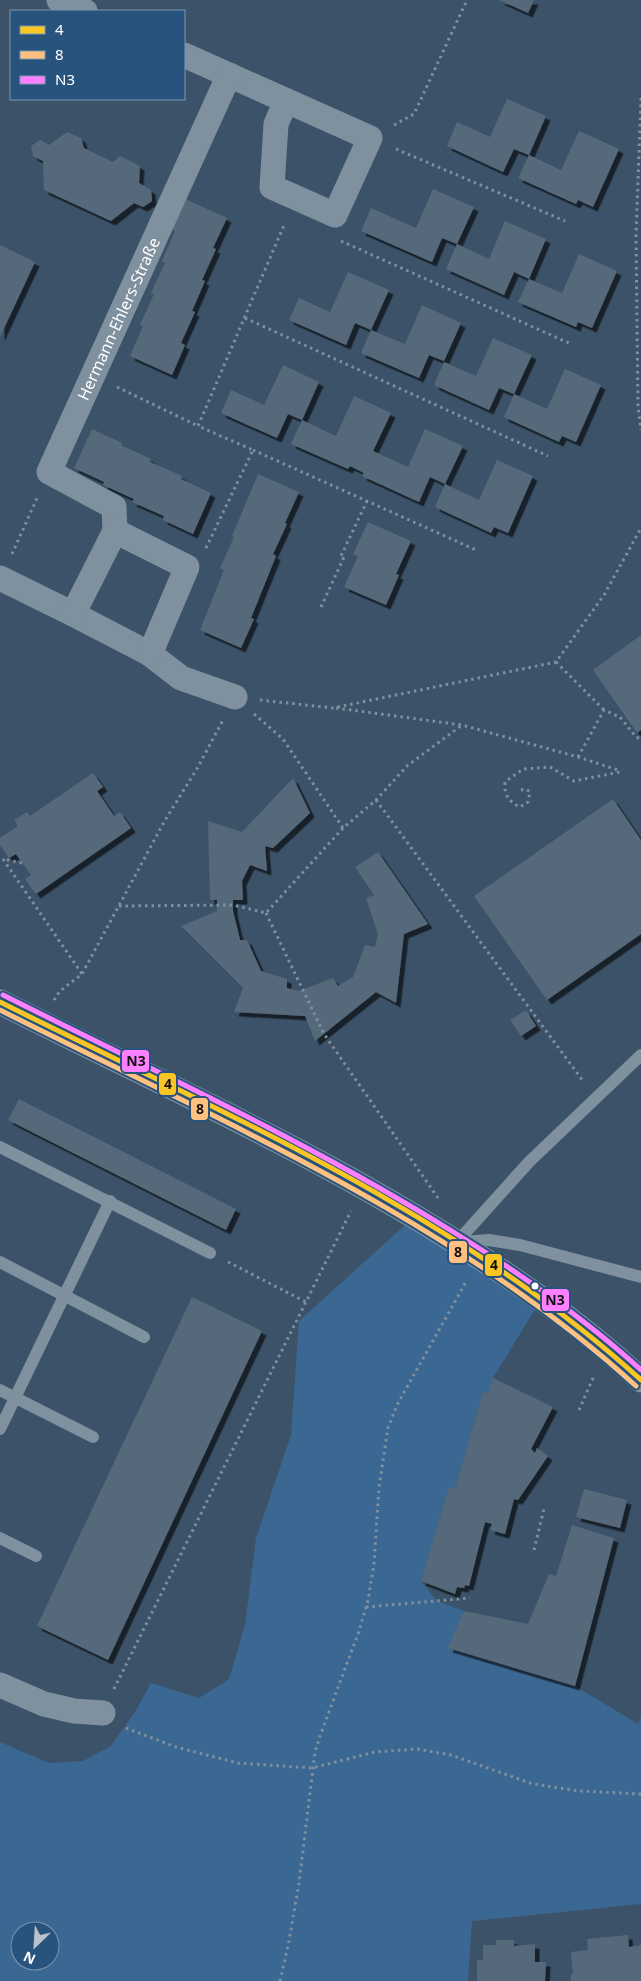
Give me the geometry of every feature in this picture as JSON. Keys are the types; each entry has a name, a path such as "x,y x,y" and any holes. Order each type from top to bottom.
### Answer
{"street":[{"path":"59,0 82,10"},
{"path":"185,55 370,138 335,215 272,186 276,124 286,102"},
{"name":"Hermann-Ehlers-Straße","path":"49,472 229,76"},
{"path":"49,472 114,507 115,531 73,614"},
{"path":"115,531 187,567 150,654"},
{"path":"0,578 150,654 181,678 235,697"},
{"path":"0,1002 235,1118 461,1239 481,1258 542,1298 607,1348 641,1380"},
{"path":"0,1686 44,1704 74,1712 103,1712"}],"lane":[{"path":"461,1239 529,1162 641,1055"},
{"path":"0,1147 210,1253"},
{"path":"0,1429 110,1202"},
{"path":"461,1239 489,1240 520,1245 641,1277"},
{"path":"0,1262 144,1337"},
{"path":"0,1390 93,1437"},
{"path":"0,1538 36,1556"}],"path":[{"path":"370,138 414,114 467,0"},
{"path":"641,98 636,236 638,406 641,430"},
{"path":"370,138 565,221"},
{"path":"198,426 296,198"},
{"path":"335,215 338,240 571,344"},
{"path":"245,318 548,456"},
{"path":"637,362 641,366"},
{"path":"92,376 198,426 476,550"},
{"path":"187,567 198,566 253,450"},
{"path":"0,578 49,472"},
{"path":"321,607 344,557 341,556 367,501"},
{"path":"333,708 556,662 604,595 641,528"},
{"path":"556,662 604,710 620,717 636,737 641,739"},
{"path":"235,697 462,725 578,757 620,771 574,781 550,767 523,768 505,782 504,790 510,802 520,808 528,802 530,792 526,789 521,790"},
{"path":"235,697 283,739 343,828"},
{"path":"40,1022 60,991 82,974 164,822 198,766 235,697"},
{"path":"578,757 604,710"},
{"path":"266,913 343,828 376,800 407,766 462,725"},
{"path":"376,800 596,1099"},
{"path":"2,858 82,974"},
{"path":"2,858 22,862"},
{"path":"119,906 233,905 266,913"},
{"path":"266,913 324,1034 461,1239"},
{"path":"363,1186 103,1712 129,1730 176,1747 238,1763 312,1768 375,1752 417,1749 451,1755 530,1783 580,1791 641,1794"},
{"path":"210,1253 306,1302"},
{"path":"280,1981 299,1883 312,1768 320,1736 359,1631 373,1573 380,1488 388,1428 397,1406 461,1288 481,1258"},
{"path":"579,1410 607,1348"},
{"path":"534,1550 544,1509"},
{"path":"366,1607 470,1598"}],"shaded area":[{"path":"415,1216 542,1298 493,1378 488,1393 483,1392 455,1489 449,1488 421,1581 437,1601 464,1611 449,1648 575,1686 638,1724 641,1717 641,1904 472,1921 468,1981 0,1981 0,1742 49,1763 83,1761 111,1746 135,1712 151,1683 199,1698 229,1679 245,1625 256,1538 291,1435 299,1321"}],"building":[{"path":"499,0 534,0 528,13"},
{"path":"507,99 546,116 529,155 514,149 503,172 447,146 457,122 490,137"},
{"path":"579,131 619,149 593,207 578,200 576,204 518,178 529,155 561,170"},
{"path":"67,132 81,138 84,148 113,162 120,156 140,166 139,183 151,190 152,201 143,207 134,203 111,221 44,190 43,161 33,156 31,146 40,140 49,145"},
{"path":"433,189 474,207 457,244 442,238 432,262 361,231 371,208 416,228"},
{"path":"185,199 227,218 213,248 216,249 202,280 205,281 192,311 195,312 181,343 185,345 172,375 130,356 143,326 140,325 154,294 151,293 165,263 162,261 175,231 172,229"},
{"path":"505,221 546,239 529,279 514,272 504,295 446,269 457,244 489,259"},
{"path":"0,245 35,262 0,337"},
{"path":"579,254 617,271 592,328 578,322 576,327 518,302 529,279 562,293"},
{"path":"348,272 389,290 371,330 355,323 346,345 289,320 299,298 330,312"},
{"path":"422,305 461,323 444,361 429,355 419,378 361,353 371,330 405,344"},
{"path":"493,338 532,355 514,394 499,388 489,410 434,385 444,362 476,376"},
{"path":"283,365 319,382 302,420 288,414 277,438 221,413 231,390 264,405"},
{"path":"565,369 601,385 576,442 562,436 559,442 504,417 514,394 547,409"},
{"path":"354,396 391,413 373,451 408,467 425,429 463,446 445,484 430,477 419,502 362,476 364,473 350,466 348,469 291,444 302,420 336,436"},
{"path":"92,429 151,459 150,462 182,476 181,479 211,493 193,534 163,520 164,516 132,502 134,499 103,485 104,482 74,468"},
{"path":"497,460 533,476 508,533 494,527 491,533 435,507 445,484 479,500"},
{"path":"258,474 299,492 273,554 276,556 251,618 254,619 241,648 200,630 224,570 220,568"},
{"path":"368,522 411,541 396,574 399,575 386,605 344,587 358,556 353,554"},
{"path":"641,635 641,730 637,733 593,670"},
{"path":"93,773 103,787 97,791 114,816 120,812 131,828 36,894 25,879 31,875 16,854 9,858 0,845 0,838 18,826 14,820 27,812 30,816"},
{"path":"293,778 310,813 273,848 265,846 267,871 250,865 242,881 243,900 233,900 233,911 240,940 247,940 261,971 287,979 287,988 299,991 333,978 338,986 353,977 365,945 375,947 378,934 366,898 374,895 355,867 378,852 428,924 404,934 396,1003 376,992 315,1041 305,1016 234,1012 243,988 181,926 217,911 217,900 210,900 208,821 242,832"},
{"path":"613,799 641,840 641,934 547,1000 474,896"},
{"path":"526,1010 536,1026 521,1036 510,1020"},
{"path":"19,1099 236,1209 226,1230 8,1120"},
{"path":"192,1297 262,1331 108,1660 37,1626"},
{"path":"493,1378 553,1407 531,1449 535,1453 537,1448 548,1456 518,1500 514,1499 505,1534 490,1530 492,1524 485,1522 469,1586 465,1585 464,1588 457,1587 455,1594 421,1581 449,1487 455,1489 483,1392 488,1393"},
{"path":"584,1489 627,1500 620,1528 576,1517"},
{"path":"572,1525 614,1538 575,1686 448,1648 464,1611 528,1624 549,1574 556,1576"},
{"path":"628,1935 629,1947 641,1945 641,1981 571,1981 571,1974 573,1974 571,1952 588,1950 587,1939"},
{"path":"496,1940 514,1940 514,1946 535,1944 535,1962 546,1962 545,1981 477,1981 477,1960 483,1960 483,1945 496,1945"}],"transit line":[{"name":"N3","path":"3,995 289,1138 401,1200 528,1281 597,1332 641,1370"},
{"name":"4","path":"0,1002 251,1126 416,1216 495,1266 570,1320 641,1380"},
{"name":"8","path":"0,1010 249,1134 332,1177 412,1223 490,1273 565,1327 636,1386"}]}
